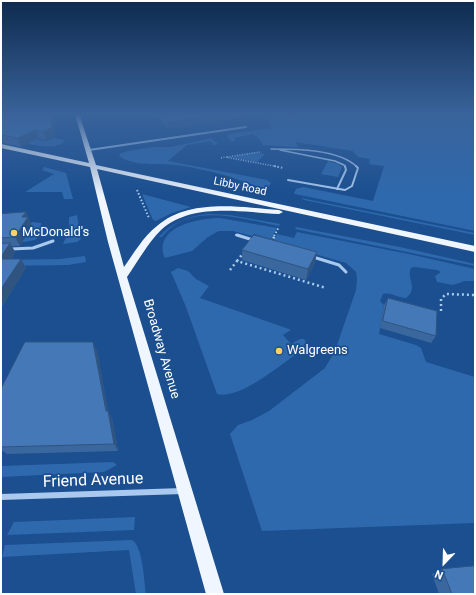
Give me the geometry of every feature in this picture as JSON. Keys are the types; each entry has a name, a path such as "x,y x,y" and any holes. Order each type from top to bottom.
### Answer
{"main road":[{"name":"Broadway Avenue","path":"86,142 94,166 112,242 123,275 215,594"},
{"name":"Libby Road","path":"1,146 475,249"},
{"path":"123,275 155,232 165,223 181,215 201,210 216,209 313,214"}],"street":[{"path":"89,150 145,142"},
{"name":"Friend Avenue","path":"1,497 185,491"}],"lane":[{"path":"288,180 337,190 345,190 352,186 358,168 350,161 339,157 294,149 270,149 342,163 346,166 346,170 337,190"},
{"path":"236,235 256,241"},
{"path":"9,249 33,248 54,241"},
{"path":"306,255 339,265 346,272"}],"path":[{"path":"225,157 255,152 260,153"},
{"path":"258,163 262,158"},
{"path":"144,191 137,189 150,223"},
{"path":"267,239 272,241 279,227"},
{"path":"230,270 236,261 326,288"},
{"path":"441,311 441,299 446,294 475,295"}],"shaded area":[{"path":"22,142 63,142 61,144 49,147"},
{"path":"194,142 206,142 187,145 168,161 267,180 271,183 268,188 265,188 200,169 176,165 132,162 119,156 121,153 128,151 153,147 171,147"},
{"path":"211,142 215,142 218,144 214,145"},
{"path":"262,142 475,142 475,231 295,194 296,189 303,187 373,201 384,166 369,164 370,159 358,157 353,151 295,142 298,146 297,147 262,145"},
{"path":"255,152 265,154 257,162 233,158 235,156"},
{"path":"328,161 342,167 338,177 321,174"},
{"path":"44,167 66,173 73,199 64,199 62,192 25,192 54,174 42,170"},
{"path":"142,194 191,207 172,213 156,221 153,220"},
{"path":"301,198 475,233 475,235 304,200"},
{"path":"208,214 230,215 280,224 279,226 217,215 201,216 187,219 173,226 162,237 159,237 169,227 181,221 194,216"},
{"path":"77,215 81,239 77,242 63,244 69,231 69,217"},
{"path":"220,218 277,228 271,239 254,234 252,236 233,231 219,231 208,237 192,251 165,258 163,247 165,239 171,232 190,222"},
{"path":"32,222 41,223 42,234 35,240 18,243"},
{"path":"296,227 400,247 475,264 475,266 295,229"},
{"path":"297,232 409,254 475,269 475,281 465,281 453,285 437,282 435,276 441,272 437,270 414,267 411,268 410,276 412,290 406,298 383,294 380,301 384,305 379,334 416,345 421,348 426,362 475,377 475,523 262,531 230,434 238,425 252,420 269,411 325,368 335,351 356,290 356,272 346,263 273,242 277,234 294,238"},
{"path":"85,256 86,262 68,265 2,266 1,260 60,259"},
{"path":"178,268 188,271 196,279 209,286 200,298 291,330 283,335 291,344 300,339 304,339 306,342 299,352 260,380 237,392 217,394 186,307 171,272"},
{"path":"113,462 117,465 104,472 1,477 1,466"},
{"path":"135,517 134,530 7,535 14,522"},
{"path":"132,540 139,549 141,556 146,594 136,594 129,550 2,557 5,545"}],"building":[{"path":"26,212 22,217 28,217 15,237 1,238 1,214"},
{"path":"254,235 317,252 308,269 242,250"},
{"path":"10,243 1,257 1,244"},
{"path":"1,259 21,259 1,289"},
{"path":"388,298 437,311 436,336 383,321"},
{"path":"25,342 93,342 114,444 1,447 1,389"},
{"path":"475,566 475,594 452,594 442,569"}],"place":[{"name":"McDonald's","path":"14,233"},
{"name":"Walgreens","path":"279,351"}]}
